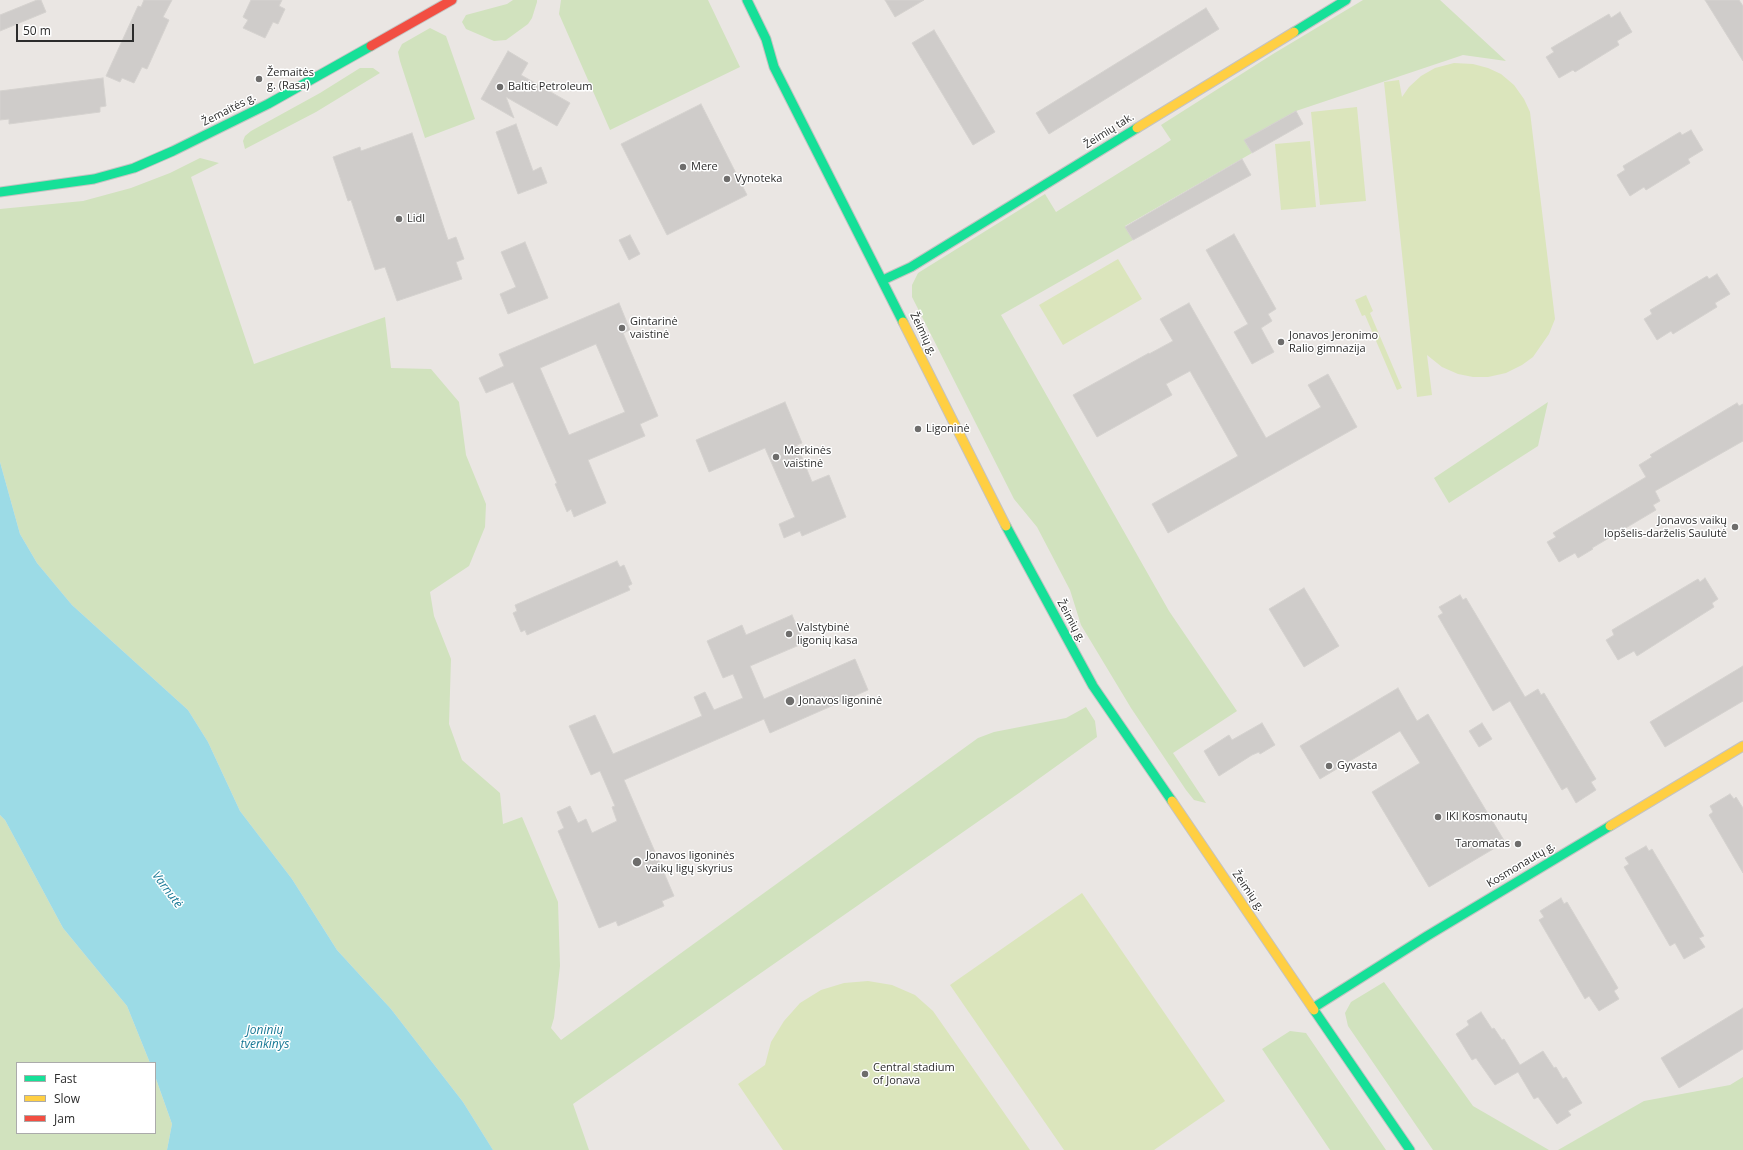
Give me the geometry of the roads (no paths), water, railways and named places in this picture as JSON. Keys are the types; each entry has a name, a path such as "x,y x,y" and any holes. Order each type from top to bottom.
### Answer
{"main road":[{"name":"Žemaitės g.","path":"0,192 94,180 134,168 173,151 268,104 452,0"},
{"name":"Žeimių g.","path":"747,0 766,39 774,67"},
{"name":"Žeimių tak.","path":"883,280 911,267 1346,0"},
{"name":"Žeimių g.","path":"756,44 774,67 1026,565 1093,686 1410,1150"},
{"name":"Kosmonautų g.","path":"1313,1008 1440,928 1743,746"}],"water":[{"name":"Joninių tvenkinys","path":"0,462 20,534 37,563 72,605 188,710 208,742 240,811 292,879 337,950 391,1009 463,1102 493,1150 167,1150 172,1124 156,1079 156,1062 150,1062 127,1006 63,928 5,820 0,815"}],"place":[{"name":"Žemaitės g. (Rasa)","path":"259,79"},
{"name":"Baltic Petroleum","path":"500,87"},
{"name":"Mere","path":"683,167"},
{"name":"Vynoteka","path":"727,179"},
{"name":"Lidl","path":"399,219"},
{"name":"Gintarinė vaistinė","path":"622,328"},
{"name":"Jonavos Jeronimo Ralio gimnazija","path":"1281,342"},
{"name":"Ligoninė","path":"918,429"},
{"name":"Merkinės vaistinė","path":"776,457"},
{"name":"Jonavos vaikų lopšelis-darželis Saulutė","path":"1735,527"},
{"name":"Valstybinė ligonių kasa","path":"789,634"},
{"name":"Jonavos ligoninė","path":"790,701"},
{"name":"Gyvasta","path":"1329,766"},
{"name":"IKI Kosmonautų","path":"1438,817"},
{"name":"Taromatas","path":"1518,844"},
{"name":"Jonavos ligoninės vaikų ligų skyrius","path":"637,862"},
{"name":"Central stadium of Jonava","path":"865,1074"}],"water label":[{"name":"Varnutė","path":"167,890"}]}
